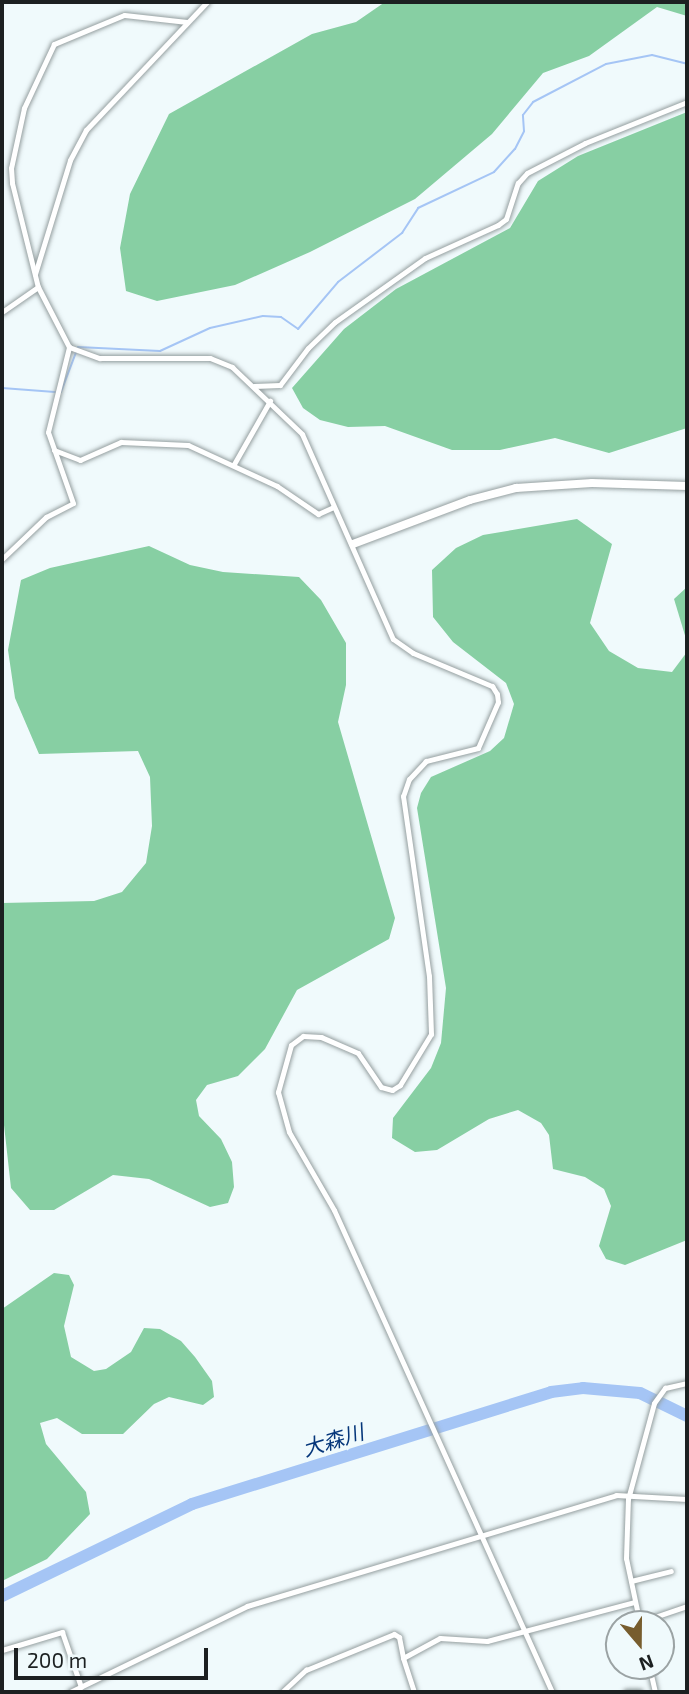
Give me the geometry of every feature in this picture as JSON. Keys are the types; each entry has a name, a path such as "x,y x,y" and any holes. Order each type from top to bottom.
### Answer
{"street":[{"path":"35,274 70,160 86,130 207,2"},
{"path":"2,559 46,517 73,503 48,432 69,348 38,286 11,168 24,108 54,44 124,15 187,22"},
{"path":"254,386 280,385 307,348 335,322 425,258 506,219 517,183 527,173 585,143 687,102"},
{"path":"2,312 38,286"},
{"path":"69,348 100,358 219,359 254,386 302,434 393,639 413,653 492,686 498,702 478,748 426,761 405,787 434,1019 423,1049 400,1086 386,1090 358,1053 321,1037 303,1036 292,1045 279,1081 279,1105 289,1132 334,1210 552,1692"},
{"path":"234,464 270,401"},
{"path":"54,450 80,460 121,442 182,444 234,464 318,514 334,507"},
{"path":"353,544 470,500 516,488 592,483 687,486"},
{"path":"637,1610 624,1536 630,1494 654,1403 661,1393 687,1383"},
{"path":"70,1692 247,1606 630,1494 687,1499"},
{"path":"631,1581 671,1572"},
{"path":"403,1658 440,1638 487,1641 524,1634 635,1602"},
{"path":"2,1650 62,1632 81,1686"},
{"path":"282,1692 306,1670 394,1634 399,1637 414,1692"},
{"path":"626,1692 640,1692"}],"green space":[{"path":"385,2 687,2 687,16 657,7 589,56 543,73 492,134 415,199 310,252 235,285 157,301 126,291 120,248 130,194 169,114 312,34 356,22"},
{"path":"687,112 687,428 609,453 555,438 500,450 452,450 385,426 348,427 320,420 303,408 292,388 344,329 396,289 510,228 538,181 578,156"},
{"path":"577,519 612,544 590,623 609,651 638,668 672,672 687,652 687,1240 625,1265 606,1259 599,1246 611,1206 604,1189 585,1177 553,1169 549,1135 541,1123 518,1110 489,1119 437,1150 415,1152 392,1138 393,1118 431,1068 441,1043 446,988 417,808 421,793 431,777 490,751 504,738 514,704 506,683 453,642 433,617 432,570 456,548 483,535"},
{"path":"149,546 190,565 223,572 299,577 321,600 346,643 346,685 338,722 395,918 389,939 297,990 265,1049 238,1076 207,1085 196,1100 199,1116 221,1139 232,1162 234,1187 228,1203 210,1207 149,1179 113,1175 54,1210 30,1210 11,1188 2,1107 2,903 94,901 122,892 146,863 152,826 150,777 138,751 39,754 15,698 8,650 21,580 50,568"},
{"path":"687,587 687,642 674,599"},
{"path":"54,1273 69,1275 74,1285 64,1326 71,1357 94,1371 106,1369 131,1352 144,1328 160,1329 181,1341 195,1357 212,1381 214,1397 203,1405 169,1397 154,1404 123,1434 82,1434 57,1418 40,1423 46,1444 86,1492 90,1514 47,1559 2,1581 2,1309"}],"waterway":[{"path":"61,392 78,347 160,351 210,328 263,316 281,317 298,329 338,282 402,233 418,208 494,172 515,149 524,131 523,115 533,102 606,64 652,55 687,64"},
{"path":"2,388 55,392"},
{"name":"大森川","path":"2,1596 192,1504 551,1392 583,1388 640,1393 687,1416"}]}
